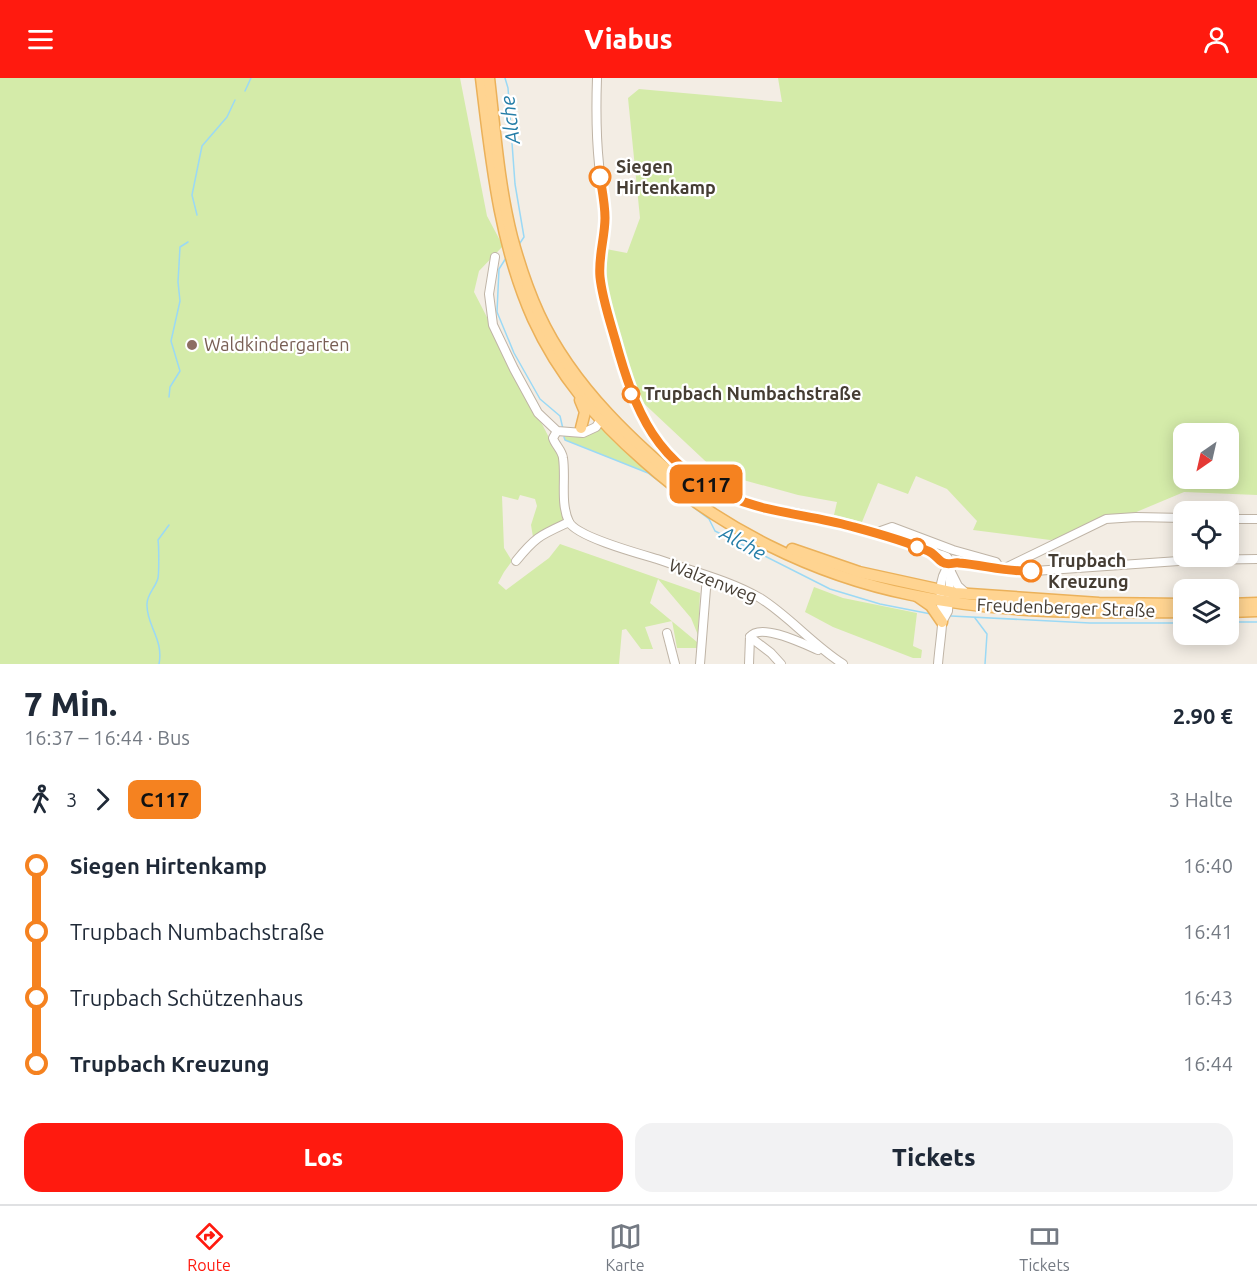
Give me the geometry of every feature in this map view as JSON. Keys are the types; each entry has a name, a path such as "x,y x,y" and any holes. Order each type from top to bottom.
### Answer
{"main road":[{"name":"Freudenberger Straße","path":"481,78 496,195 533,318 558,366 574,389 679,480 715,508 784,546 943,605 968,594 1018,599 1173,604"},
{"name":"Freudenberger Straße","path":"489,78 513,251 540,315 571,368 603,415 629,448 675,487 712,513 782,552 827,571 915,596 926,602 1046,611 1173,612"},
{"path":"574,389 585,407 585,417 580,430"},
{"path":"1239,604 1257,603"},
{"path":"1239,612 1257,611"}],"street":[{"path":"597,78 596,122 605,218 600,277 631,393 643,419 658,441 685,469 711,487 732,497 755,505 825,519 875,533 946,558 958,586 968,594"},
{"path":"495,257 489,294 493,325 538,413 561,431"},
{"path":"516,561 532,541 550,529 569,522 565,506 563,455 553,438 561,431 580,430 594,418 603,415"},
{"path":"1001,570 1106,519 1173,518"},
{"path":"1239,519 1257,519"},
{"name":"Walzenweg","path":"569,522 581,532 599,540 707,576 761,599 824,652 843,664"},
{"name":"Freudenberger Straße","path":"875,533 892,527 952,550 996,562 1001,570"},
{"name":"Freudenberger Straße","path":"951,568 960,563 1001,570 1048,570 1193,560 1257,559"},
{"path":"938,664 944,571 951,568"},
{"path":"700,664 707,576"},
{"path":"749,664 750,637 753,632 757,631 790,638 824,652"},
{"path":"666,633 675,664"},
{"path":"750,637 781,664"}],"green space":[{"path":"0,78 460,78 487,216 503,246 479,271 474,292 559,457 560,505 565,520 533,537 531,525 537,506 535,499 520,495 518,500 502,496 504,548 512,561 498,583 506,590 549,558 560,544 700,593 698,635 691,618 658,579 650,603 672,621 645,627 653,649 641,649 626,629 622,630 619,664 0,664"},
{"path":"778,78 1257,78 1257,495 1184,492 1134,513 1093,521 1075,530 1070,537 1050,540 973,530 977,521 947,489 916,476 908,494 878,483 862,522 834,515 837,502 798,495 718,473 621,382 604,285 606,249 627,253 640,218 628,98 639,89 782,102"},
{"path":"599,424 709,519 648,473 565,440 562,431 572,432"},
{"path":"814,587 843,598 917,613 913,646 922,650 921,658 913,658 833,627 805,612"},
{"path":"672,621 697,642 697,648 677,648"}],"waterway":[{"path":"245,91 251,78"},
{"name":"Alche","path":"505,78 508,88 515,184 524,237 518,246"},
{"path":"197,215 192,195 202,146 227,117 235,100"},
{"path":"169,397 170,387 180,371 171,341 180,301 178,282 180,247 188,242"},
{"name":"Alche","path":"506,258 499,269 497,312 514,353 540,399 560,416 563,429"},
{"name":"Alche","path":"564,437 565,440 648,473 709,519 715,531 830,589 880,604 931,614"},
{"path":"159,664 159,647 147,612 147,604 148,597 158,578 158,540 169,525"},
{"name":"Alche","path":"951,616 1090,623 1173,623"},
{"path":"975,618 987,634 985,664"},
{"name":"Alche","path":"1239,622 1257,622"}],"bus line":[{"name":"C117","path":"600,177 605,218 600,277 624,372 643,419 658,441 685,469 711,487 732,497 755,505 825,519 875,533 930,552 942,563 954,562 1001,570 1031,571"}],"place":[{"name":"Siegen Hirtenkamp","path":"600,177"},
{"name":"Waldkindergarten","path":"192,345"},
{"name":"Trupbach Numbachstraße","path":"631,394"},
{"name":"Trupbach Kreuzung","path":"1031,571"}]}
